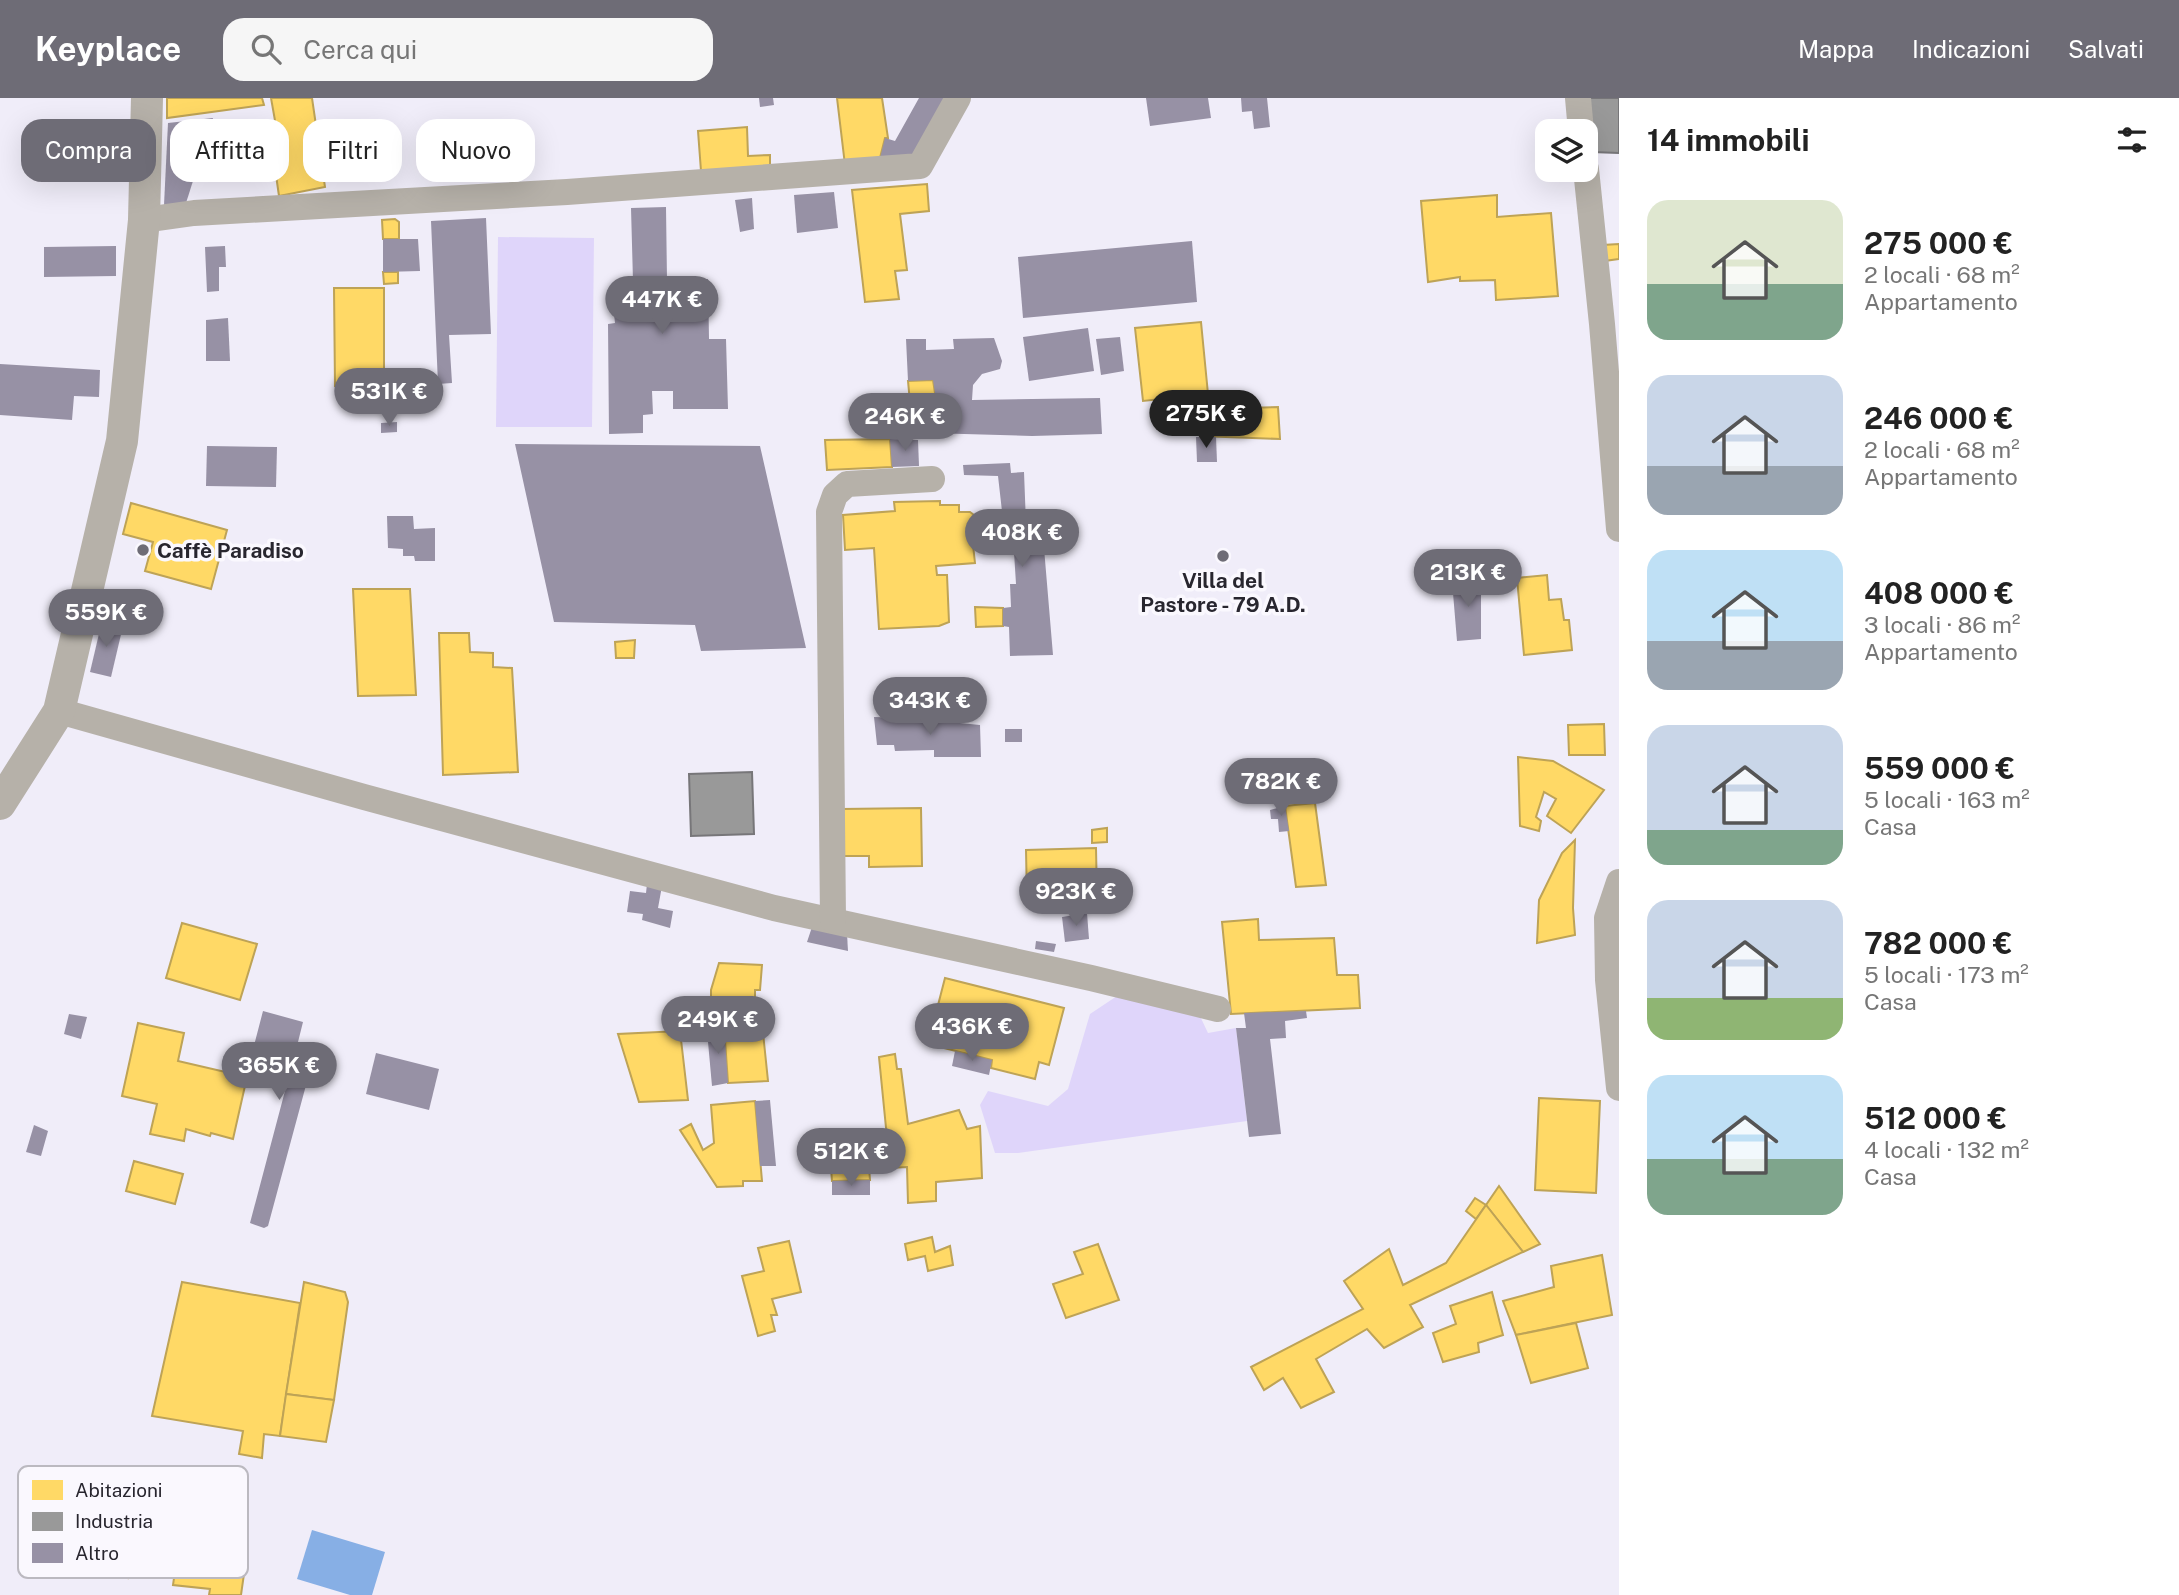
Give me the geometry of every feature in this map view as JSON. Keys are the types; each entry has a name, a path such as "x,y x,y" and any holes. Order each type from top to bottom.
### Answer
{"street":[{"path":"0,804 59,711 122,442 144,220 147,98"},
{"path":"144,220 194,213 580,191 920,166 958,98"},
{"path":"1578,98 1580,119"},
{"path":"1587,182 1619,529"},
{"path":"833,920 829,512 835,495 847,484 932,479"},
{"path":"59,711 417,812 774,908 1219,1009"},
{"path":"1619,882 1607,918 1608,980 1619,1088"}],"shaded area":[{"path":"498,237 594,238 592,427 496,427"},
{"path":"1120,994 1199,1014 1208,1033 1236,1028 1247,1121 1018,1153 995,1153 980,1105 988,1091 1048,1106 1068,1089 1090,1014"}],"water":[{"path":"312,1530 385,1552 372,1595 350,1595 297,1579"}],"building: Abitazioni":[{"path":"167,98 262,98 264,105 167,118"},
{"path":"271,98 312,98 315,119 303,119 303,182 324,182 325,187 279,196 277,182 289,182 289,119 275,119"},
{"path":"837,98 882,98 888,138 885,138 879,162 845,165"},
{"path":"747,127 748,156 770,155 770,166 701,171 698,131"},
{"path":"927,184 929,211 900,214 907,270 895,271 899,299 865,302 852,190"},
{"path":"1497,195 1497,217 1551,213 1558,296 1496,300 1495,280 1460,281 1460,277 1428,282 1421,201"},
{"path":"395,219 399,222 399,239 383,239 382,220"},
{"path":"1619,244 1619,259 1604,261 1603,245"},
{"path":"383,272 398,272 398,283 384,284"},
{"path":"334,288 384,288 384,385 335,386"},
{"path":"1201,322 1208,394 1143,401 1135,328"},
{"path":"933,380 935,393 930,404 928,433 913,434 908,381"},
{"path":"1278,407 1280,439 1200,436 1200,426 1210,426 1211,409"},
{"path":"890,439 892,467 827,470 825,440"},
{"path":"940,501 940,505 959,505 959,512 970,512 978,518 1003,521 1007,542 973,545 975,563 936,566 937,575 947,575 949,622 939,626 879,629 874,548 845,550 843,515 895,511 894,502"},
{"path":"131,503 227,530 211,589 145,571 153,542 123,534"},
{"path":"1547,575 1549,600 1561,599 1564,620 1569,620 1572,650 1524,655 1517,578"},
{"path":"353,589 410,589 416,695 358,696"},
{"path":"975,607 1003,608 1003,626 976,627"},
{"path":"439,633 469,633 470,652 493,653 493,667 512,668 518,772 443,775"},
{"path":"635,640 634,658 616,658 615,642"},
{"path":"1604,724 1605,755 1569,755 1568,725"},
{"path":"1518,757 1553,761 1604,790 1571,833 1547,816 1556,799 1544,792 1536,817 1541,821 1539,831 1520,826"},
{"path":"1315,803 1326,885 1296,887 1285,806"},
{"path":"921,808 922,866 869,867 869,856 842,856 841,809"},
{"path":"1107,828 1107,842 1092,843 1092,830"},
{"path":"1575,840 1575,935 1537,943 1539,900 1562,853"},
{"path":"1096,848 1097,898 1027,900 1026,850"},
{"path":"1258,919 1259,940 1334,938 1337,975 1358,975 1360,1008 1231,1014 1222,922"},
{"path":"182,923 257,944 240,1000 166,978"},
{"path":"719,963 762,965 760,990 755,990 755,1017 711,1015 711,990"},
{"path":"945,978 1064,1008 1049,1065 1039,1062 1035,1079 991,1068 992,1060 928,1044"},
{"path":"138,1023 184,1033 178,1061 247,1077 233,1139 186,1129 184,1141 150,1134 157,1104 122,1096"},
{"path":"762,1023 768,1081 728,1083 724,1026"},
{"path":"680,1031 688,1100 639,1102 618,1034"},
{"path":"895,1054 897,1069 901,1069 908,1124 959,1110 967,1129 980,1126 982,1178 936,1182 936,1201 908,1203 907,1167 890,1168 879,1057"},
{"path":"1539,1098 1600,1101 1596,1193 1535,1190"},
{"path":"755,1101 762,1181 743,1181 743,1186 717,1187 680,1130 691,1124 703,1150 714,1143 711,1105"},
{"path":"867,1143 870,1180 832,1181 831,1168 840,1167 839,1155"},
{"path":"134,1161 183,1174 175,1204 126,1191"},
{"path":"1499,1186 1540,1244 1523,1252 1486,1205"},
{"path":"1475,1198 1486,1205 1476,1219 1466,1211"},
{"path":"1486,1205 1523,1252 1410,1305 1423,1327 1384,1348 1367,1329 1316,1359 1334,1392 1301,1408 1283,1378 1264,1390 1251,1367 1363,1309 1344,1281 1389,1249 1403,1285 1446,1263"},
{"path":"932,1237 935,1252 950,1246 953,1265 928,1271 925,1256 908,1260 905,1244"},
{"path":"789,1241 801,1292 772,1299 777,1315 771,1315 775,1331 758,1336 742,1276 764,1271 758,1248"},
{"path":"1098,1244 1119,1300 1066,1318 1053,1284 1083,1274 1074,1252"},
{"path":"1602,1255 1612,1315 1516,1335 1503,1301 1554,1287 1551,1266"},
{"path":"182,1282 300,1303 280,1436 264,1434 262,1458 239,1454 243,1431 152,1416"},
{"path":"304,1282 345,1292 348,1302 334,1400 286,1394"},
{"path":"1492,1292 1503,1335 1478,1343 1479,1352 1443,1362 1433,1333 1456,1324 1450,1306"},
{"path":"1576,1323 1588,1368 1531,1383 1516,1335"},
{"path":"286,1394 334,1400 326,1442 280,1436"},
{"path":"174,1578 243,1578 241,1595 209,1595 210,1589 173,1585"}],"building: Industria":[{"path":"1588,98 1619,98 1619,153 1598,152 1598,119 1590,119"},
{"path":"752,772 754,834 691,836 689,774"}],"building: Altro":[{"path":"759,98 773,98 774,105 760,107"},
{"path":"919,98 949,98 914,159 879,162 885,138 895,141"},
{"path":"1146,98 1208,98 1211,118 1150,126"},
{"path":"1241,98 1267,98 1270,127 1254,129 1252,111 1242,112"},
{"path":"168,123 170,182 193,182 186,203 164,205"},
{"path":"834,192 838,228 797,233 794,195"},
{"path":"752,198 754,229 740,232 735,200"},
{"path":"666,207 667,280 708,279 709,339 726,339 728,409 673,409 673,391 652,391 653,414 643,415 643,433 609,434 608,324 615,323 614,314 627,313 627,281 633,281 631,208"},
{"path":"486,218 491,334 449,335 452,383 438,384 431,221"},
{"path":"383,239 418,239 420,271 383,272"},
{"path":"1192,241 1197,302 1023,318 1018,257"},
{"path":"116,246 116,276 44,277 44,247"},
{"path":"225,246 226,267 219,267 219,291 207,292 205,247"},
{"path":"228,318 230,361 206,361 206,320"},
{"path":"1088,328 1094,371 1029,381 1023,337"},
{"path":"1120,337 1124,371 1101,375 1096,339"},
{"path":"994,338 1002,361 1000,369 982,374 973,385 972,400 1100,398 1102,434 1032,436 928,433 930,404 935,393 933,380 908,381 906,339 926,339 926,350 954,349 953,339"},
{"path":"0,364 100,370 99,397 74,396 72,420 0,415"},
{"path":"397,422 397,432 381,433 381,423"},
{"path":"1196,437 1216,437 1217,462 1197,462"},
{"path":"890,439 918,440 919,466 892,467"},
{"path":"515,444 760,446 806,648 701,651 695,625 554,622"},
{"path":"207,446 277,447 276,487 206,486"},
{"path":"1010,463 1011,473 1024,472 1027,549 1044,548 1053,655 1010,656 1009,627 1003,626 1003,608 1011,607 1010,584 1016,584 1012,520 1003,520 998,476 964,475 963,465"},
{"path":"387,516 413,516 414,529 435,528 435,561 415,561 414,556 403,556 403,549 388,548"},
{"path":"1481,579 1481,639 1457,641 1452,581"},
{"path":"102,621 123,626 111,677 90,672"},
{"path":"874,717 980,725 981,757 934,757 934,750 895,751 894,745 877,745"},
{"path":"1005,729 1022,729 1022,742 1005,742"},
{"path":"1285,806 1289,831 1279,832 1278,819 1271,819 1270,810"},
{"path":"647,884 662,886 658,908 673,911 670,928 642,920 643,914 627,912 630,891 646,893"},
{"path":"1087,913 1089,939 1065,942 1062,917"},
{"path":"812,927 847,934 848,951 807,942"},
{"path":"1036,941 1056,944 1054,952 1035,949"},
{"path":"263,1011 303,1022 294,1058 312,1063 268,1226 264,1228 250,1223 290,1072 250,1061"},
{"path":"1306,1011 1307,1018 1285,1021 1286,1038 1270,1039 1281,1134 1249,1137 1236,1028 1246,1028 1244,1013"},
{"path":"69,1014 87,1017 81,1039 64,1034"},
{"path":"724,1026 728,1083 712,1086 707,1031"},
{"path":"955,1051 992,1060 989,1075 952,1066"},
{"path":"376,1053 439,1069 429,1110 366,1094"},
{"path":"770,1100 776,1166 760,1166 755,1101"},
{"path":"34,1125 48,1131 41,1156 26,1152"},
{"path":"870,1180 870,1195 832,1195 832,1181"}],"place":[{"name":"Caffè Paradiso","path":"143,550"},
{"name":"Villa del Pastore - 79 A.D.","path":"1223,556"}]}
